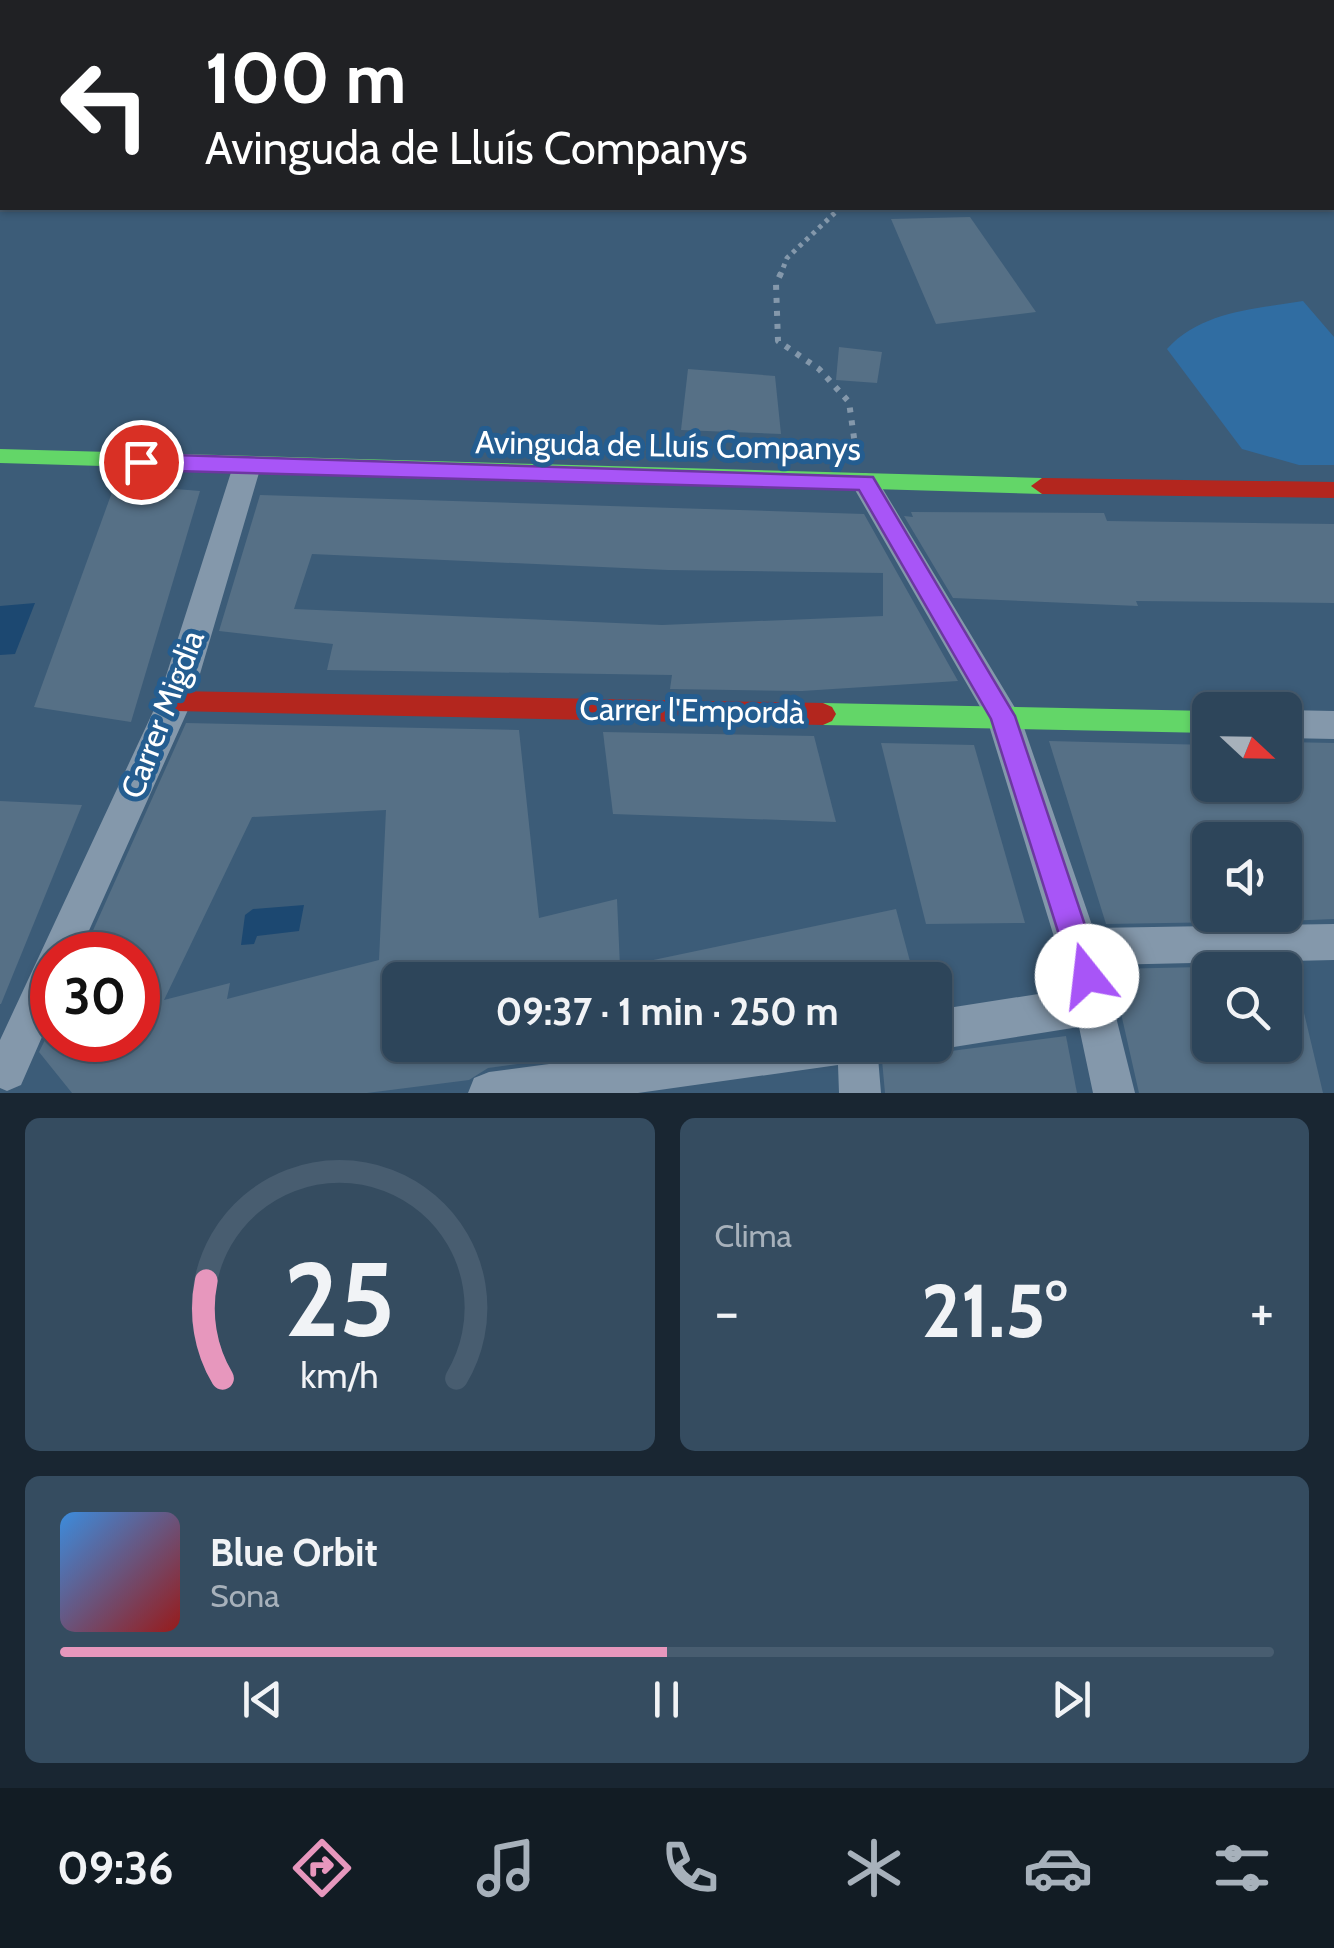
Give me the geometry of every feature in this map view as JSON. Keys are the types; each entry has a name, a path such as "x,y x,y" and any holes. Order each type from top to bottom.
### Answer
{"street":[{"name":"Avinguda de Lluís Companys","path":"0,456 865,482 1334,490"},
{"name":"Carrer Migdia","path":"69,932 174,700 246,466"},
{"path":"865,482 1003,716 1080,947 1114,1093"},
{"name":"Carrer l'Empordà","path":"174,700 1192,721"},
{"path":"1302,725 1334,726"},
{"path":"1080,947 1334,942"},
{"path":"952,1027 1094,1005"},
{"path":"9,1076 30,1024"},
{"path":"489,1093 592,1086 737,1062"},
{"path":"858,1062 860,1093"}],"path":[{"path":"838,210 787,258 776,284 778,341 819,369 849,402 865,482"}],"shaded area":[{"path":"1303,301 1334,337 1334,465 1299,465 1242,449 1167,349 1181,336 1212,319"},
{"path":"35,603 15,654 0,655 0,606"},
{"path":"304,905 299,931 257,936 254,944 241,945 245,915 253,909"}],"building":[{"path":"970,217 1036,312 936,324 891,219"},
{"path":"839,347 882,352 877,383 836,380"},
{"path":"688,369 775,376 781,434 681,430"},
{"path":"115,484 200,491 131,722 34,707"},
{"path":"260,495 864,514 958,681 802,691 670,689 672,675 327,670 333,644 219,631","holes":["312,554 668,570 883,573 883,616 662,625 294,609"]},
{"path":"911,512 1104,513 1107,521 1334,524 1334,603 1136,601 1138,606 953,598 904,516 913,517"},
{"path":"186,723 519,730 539,918 617,899 620,962 382,962 382,1062 533,1062 488,1068 469,1080 367,1093 72,1093 47,1062 160,1062 160,932 92,932","holes":["386,810 379,960 227,999 230,983 164,1000 252,817"]},
{"path":"603,732 814,736 836,822 613,814"},
{"path":"1049,741 1192,745 1192,802 1302,802 1302,742 1334,743 1334,919 1302,920 1302,822 1192,822 1192,923 1106,924"},
{"path":"881,743 974,745 1025,923 926,924"},
{"path":"0,801 82,805 1,1004"},
{"path":"896,909 910,962 644,962"},
{"path":"1192,967 1192,1062 1302,1062 1302,1004 1323,1093 1139,1093 1111,969"},
{"path":"1066,1036 1077,1093 885,1093 882,1062 952,1062 952,1051"}],"traffic: fast":[{"path":"0,456 1042,486"},
{"path":"823,714 1192,722"}],"traffic: jam":[{"path":"1042,486 1334,490"},
{"path":"175,701 823,714"}],"route":[{"path":"141,462 865,482 1003,716 1087,976"}]}
